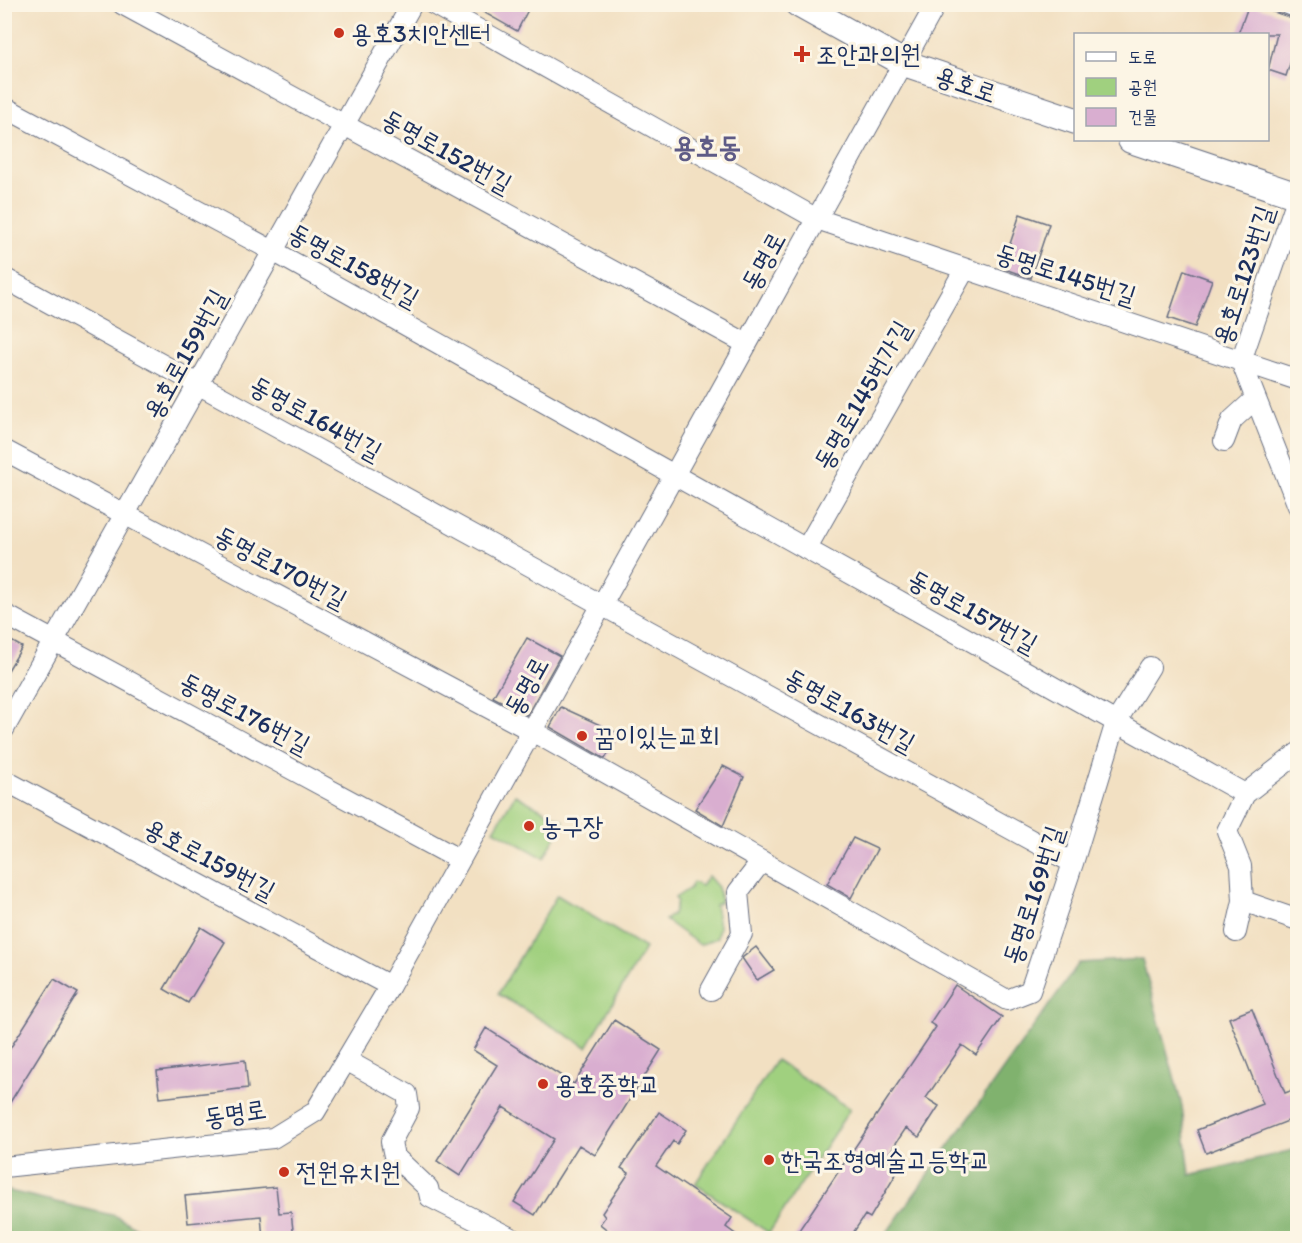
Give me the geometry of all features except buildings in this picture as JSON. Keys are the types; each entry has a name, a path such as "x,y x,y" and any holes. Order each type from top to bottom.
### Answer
{"main road":[{"name":"용호로","path":"798,4 904,63 1074,120"},
{"path":"1134,141 1298,196"}],"street":[{"name":"동명로152번길","path":"122,4 747,344"},
{"name":"용호로159번길","path":"4,729 412,4"},
{"name":"동명로145번길","path":"433,4 817,219 1298,380"},
{"name":"동명로","path":"4,1167 273,1138 315,1112 390,986 936,4"},
{"path":"1288,4 1298,8"},
{"name":"동명로158번길","path":"4,107 273,251 674,475"},
{"name":"용호로123번길","path":"1298,196 1241,361 1298,506"},
{"name":"동명로145번가길","path":"806,549 965,269"},
{"name":"동명로164번길","path":"4,278 602,605"},
{"path":"1224,441 1232,420 1255,399"},
{"name":"동명로170번길","path":"4,450 532,731"},
{"name":"동명로157번길","path":"674,475 1245,794"},
{"name":"동명로163번길","path":"602,605 1073,863"},
{"name":"동명로176번길","path":"4,614 460,860"},
{"name":"동명로169번길","path":"532,731 1007,1000 1030,991 1073,863 1116,722 1150,667"},
{"path":"1236,932 1243,901 1241,866 1227,831 1245,794 1298,753"},
{"name":"용호로159번길","path":"4,780 390,986"},
{"path":"711,990 742,934 738,892 762,861"},
{"path":"1243,901 1298,920"},
{"path":"346,1059 407,1094 409,1108 391,1142 394,1156 428,1188 430,1197 512,1239"}],"green space":[{"name":"농구장","path":"515,795 564,821 544,858 494,830"},
{"path":"708,876 718,887 721,902 715,905 719,926 717,938 700,945 665,920 673,914 677,901 675,898 690,888 693,882 701,886"},
{"path":"557,895 645,948 587,1047 498,994"},
{"path":"1142,959 1182,1106 1190,1175 1297,1149 1297,1238 883,1238 1079,963"},
{"path":"776,1060 850,1109 769,1233 695,1184"},
{"path":"5,1190 116,1216 153,1238 5,1238"}],"place":[{"name":"용호3치안센터","path":"339,33"},
{"name":"조안과의원","path":"802,54"},
{"name":"꿈이있는교회","path":"582,736"},
{"name":"농구장","path":"529,826"},
{"name":"용호중학교","path":"543,1084"},
{"name":"한국조형예술고등학교","path":"769,1160"},
{"name":"전원유치원","path":"284,1172"}],"district":[{"name":"용호동","path":"707,146"}]}
